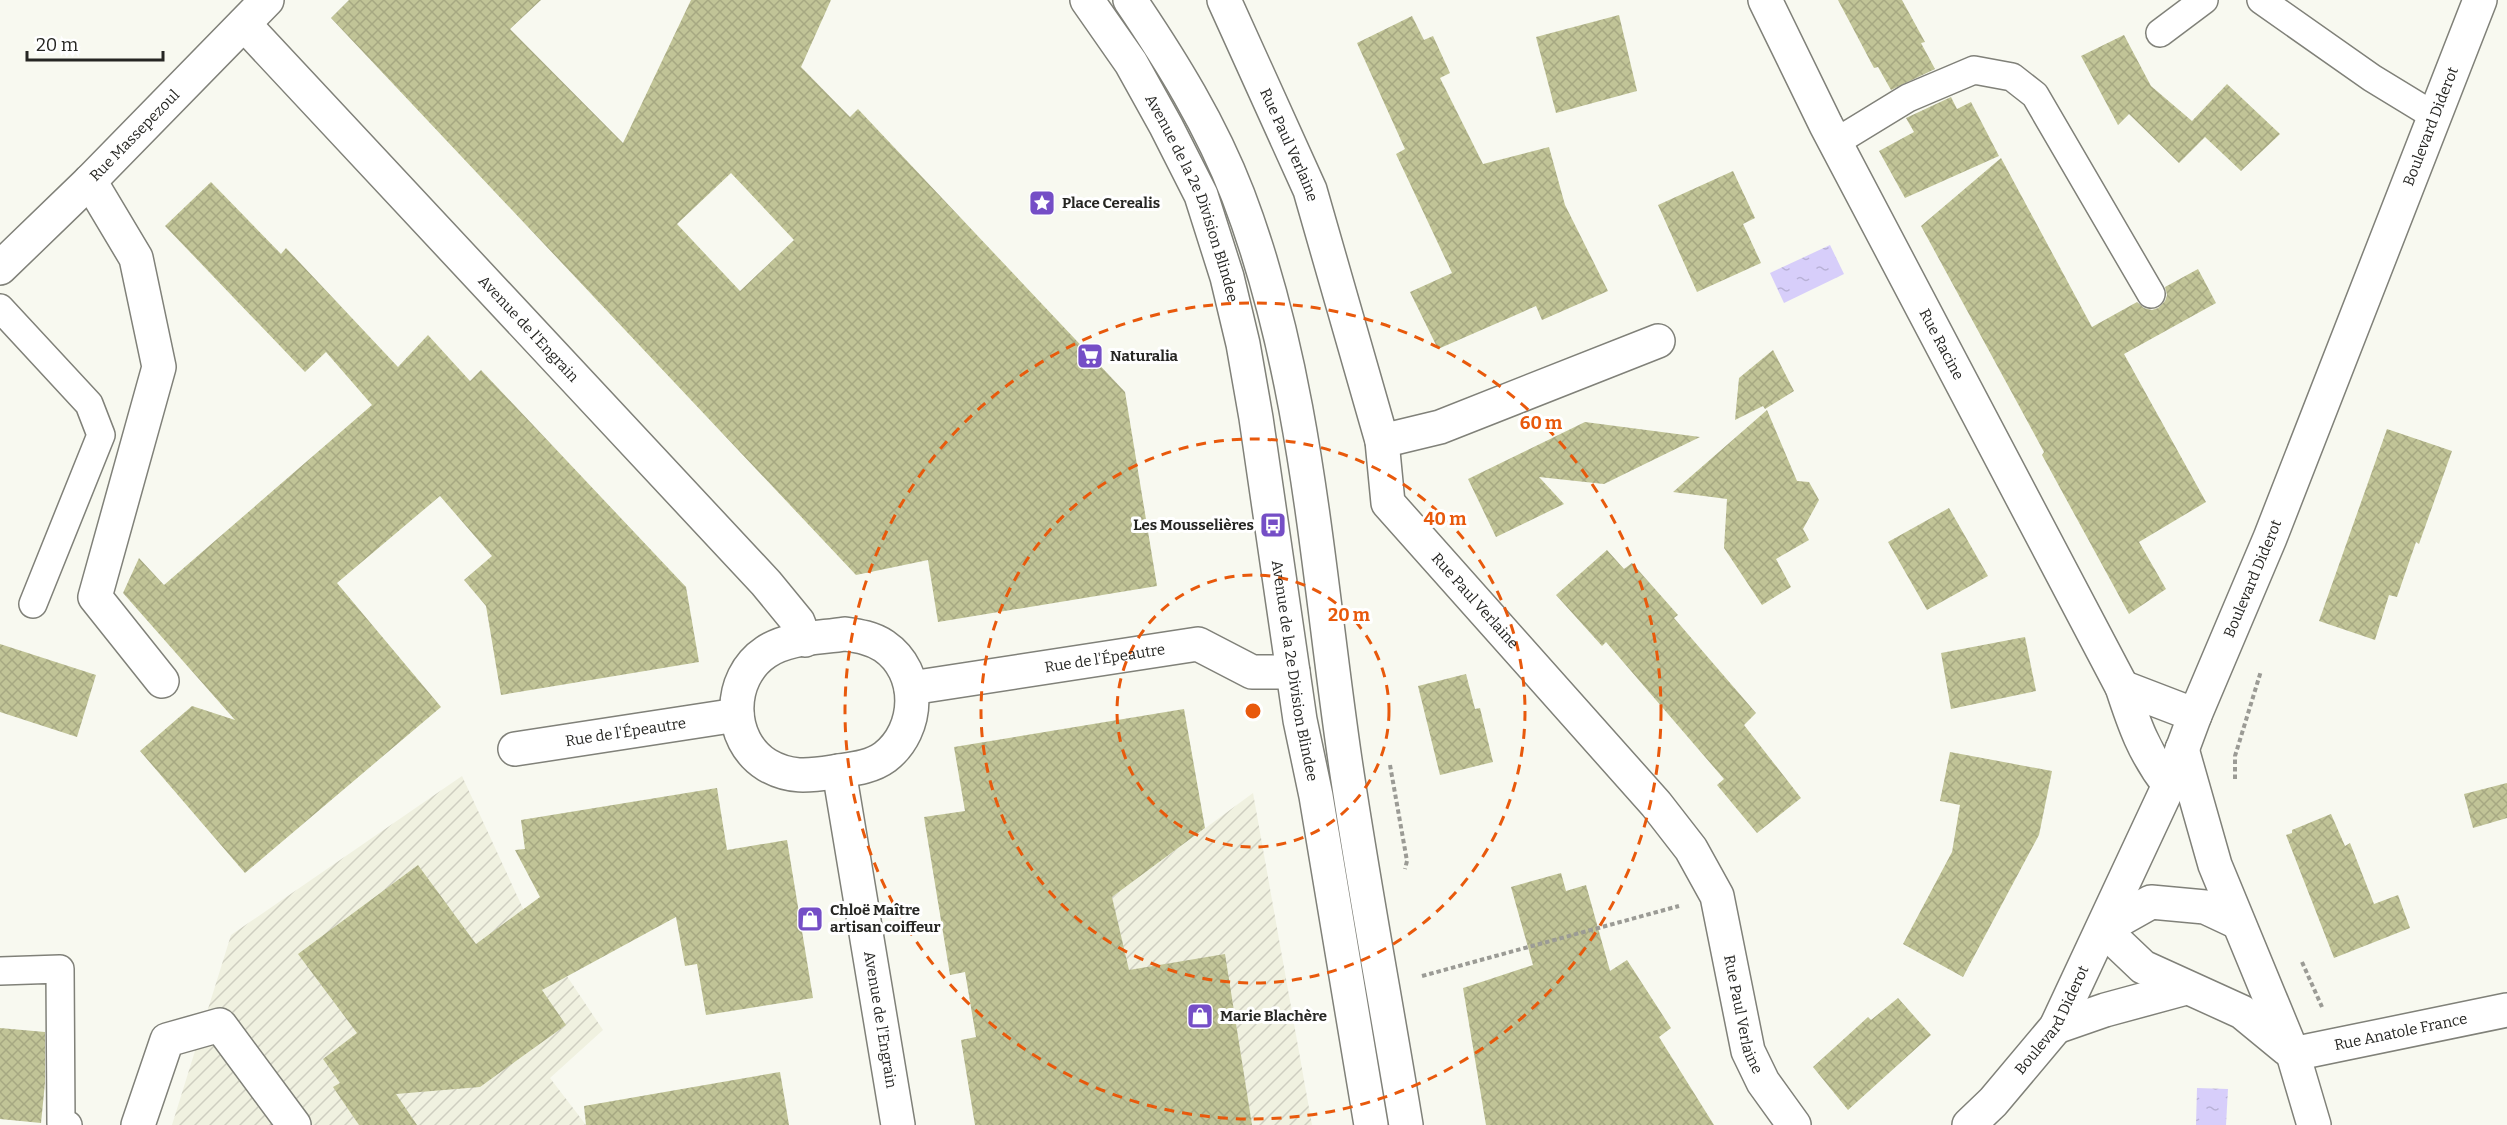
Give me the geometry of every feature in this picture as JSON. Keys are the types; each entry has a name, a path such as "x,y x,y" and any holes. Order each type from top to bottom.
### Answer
{"street":[{"name":"Rue Massepezoul","path":"0,268 90,181 267,0"},
{"name":"Avenue de la 2e Division Blindee","path":"1087,0 1131,63 1201,195 1227,277 1243,344 1256,418 1293,672 1371,1125"},
{"path":"1130,0 1162,47 1205,120 1238,194 1268,284 1294,395 1318,544 1345,762 1407,1125"},
{"name":"Rue Paul Verlaine","path":"1224,0 1311,190 1382,441 1388,503 1656,804 1691,849 1717,896 1748,1051 1764,1082 1794,1125"},
{"name":"Rue Racine","path":"1765,0 1836,142 2122,687 2139,739 2152,764 2169,785"},
{"name":"Boulevard Diderot","path":"1969,1125 1999,1113 2056,1027 2169,785 2195,715 2271,538 2480,0"},
{"name":"Avenue de l'Engrain","path":"244,24 766,583 798,622 805,640"},
{"path":"90,181 136,258 159,367 95,597 162,681"},
{"path":"1382,441 1440,427 1658,341"},
{"path":"845,634 866,637 885,647 900,663 911,688 913,702 909,724 899,742 884,757 865,767 804,777 783,773 764,763 749,748 739,729 736,715 740,687 749,668 765,652 784,643 845,634"},
{"name":"Rue de l'Épeautre","path":"911,688 1198,644 1252,672 1293,672"},
{"path":"2122,687 2195,715"},
{"name":"Rue de l'Épeautre","path":"515,748 736,715"},
{"path":"2181,749 2215,865 2293,1054 2314,1125"},
{"name":"Avenue de l'Engrain","path":"839,771 898,1125"},
{"path":"2237,922 2205,907 2151,902 2103,929 2143,967 2242,1012 2293,1054"},
{"path":"2056,1027 2105,1010 2186,988"},
{"name":"Rue Anatole France","path":"2293,1054 2507,1010"},
{"path":"138,1125 167,1040 220,1025 294,1125"}],"lane":[{"path":"2160,33 2204,0"},
{"path":"2261,0 2372,78 2436,117"},
{"path":"1836,142 1908,98 1974,70 2012,77 2035,95 2151,294"},
{"path":"0,308 90,404 101,435 33,604"},
{"path":"0,971 60,969 61,1124 68,1125"}],"path":[{"path":"2236,791 2235,756 2262,665"},
{"path":"1388,755 1407,861 1405,871"},
{"path":"1421,976 1717,896"},
{"path":"2299,954 2323,1008 2334,1046"}],"shaded area":[{"path":"462,776 526,915 603,1030 550,1078 586,1125 172,1125 231,935"},
{"path":"1253,793 1312,1125 1157,1125 1112,897"}],"water":[{"path":"1830,245 1844,274 1784,303 1770,273"},
{"path":"2197,1088 2228,1089 2226,1125 2196,1125"}],"building":[{"path":"349,0 541,0 510,29 623,143 691,0 831,0 801,67 850,117 858,109 1125,392 1157,586 938,622 928,560 856,575 331,18","holes":["731,173 794,240 740,291 677,224"]},
{"path":"1838,0 1902,0 1925,42 1921,43 1935,69 1891,90 1878,67 1874,68"},
{"path":"1619,15 1637,91 1556,113 1536,37"},
{"path":"1412,16 1424,40 1433,36 1450,73 1440,78 1483,164 1549,147 1565,205 1608,291 1542,320 1536,306 1438,349 1410,292 1452,273 1396,154 1405,149 1357,43"},
{"path":"2124,35 2151,86 2192,121 2227,84 2280,134 2241,171 2205,137 2179,163 2129,114 2118,125 2081,56"},
{"path":"1951,97 1957,109 1971,102 1999,156 1905,198 1879,151 1914,132 1906,118"},
{"path":"2001,158 2092,327 2137,302 2144,308 2152,310 2158,308 2167,295 2165,287 2198,269 2216,303 2124,354 2206,502 2139,542 2166,589 2129,614 1921,226"},
{"path":"1733,171 1755,218 1743,224 1761,263 1697,292 1658,205"},
{"path":"211,182 281,254 286,248 398,367 428,335 470,381 481,370 686,587 699,662 501,695 486,606 464,580 492,556 440,496 337,583 441,707 245,873 140,751 192,706 235,720 123,593 139,558 164,585 372,405 326,352 305,372 165,226"},
{"path":"1773,350 1794,391 1765,409 1763,406 1735,420 1739,378"},
{"path":"1767,410 1797,481 1809,482 1819,500 1803,529 1809,540 1776,559 1791,587 1762,605 1724,548 1727,499 1673,492"},
{"path":"1585,422 1700,437 1604,484 1539,477 1564,504 1496,537 1468,479"},
{"path":"2387,429 2452,451 2419,544 2416,542 2397,597 2389,595 2375,640 2319,621"},
{"path":"1949,508 1988,576 1927,610 1888,542"},
{"path":"1607,550 1624,569 1632,563 1678,615 1674,618 1756,713 1744,725 1801,798 1757,833 1717,785 1724,779 1606,642 1602,646 1556,595"},
{"path":"2025,637 2036,691 1951,709 1941,653"},
{"path":"0,644 96,675 77,737 0,712"},
{"path":"1466,674 1475,709 1480,708 1493,762 1440,775 1418,686"},
{"path":"1184,709 1205,828 1112,897 1129,970 1225,954 1252,1125 975,1125 961,1040 976,1037 965,972 950,975 924,817 965,811 954,747"},
{"path":"1950,752 2052,771 2039,835 1963,977 1903,944 1952,852 1960,805 1940,801"},
{"path":"2507,783 2507,818 2473,828 2464,794"},
{"path":"717,788 727,850 787,840 813,998 706,1015 697,964 685,966 676,917 542,990 566,1025 480,1087 396,1094 417,1125 359,1125 333,1087 340,1083 323,1059 357,1033 298,954 418,865 476,944 540,897 515,850 525,849 521,820"},
{"path":"2331,814 2345,846 2350,843 2374,904 2398,895 2410,928 2334,958 2286,835 2292,833 2292,830"},
{"path":"1561,873 1566,891 1586,885 1610,971 1627,960 1671,1028 1659,1037 1714,1125 1486,1125 1463,988 1533,965 1511,887"},
{"path":"1898,998 1931,1035 1848,1110 1813,1067 1868,1017 1871,1020"},
{"path":"0,1028 45,1032 45,1083 41,1123 0,1119"},
{"path":"780,1072 789,1125 586,1125 584,1106"}],"place":[{"name":"Place Cerealis","path":"1042,203"},
{"name":"Naturalia","path":"1090,356"},
{"name":"Les Mousselières","path":"1273,525"},
{"name":"Chloë Maître artisan coiffeur","path":"810,919"},
{"name":"Marie Blachère","path":"1200,1016"}]}
